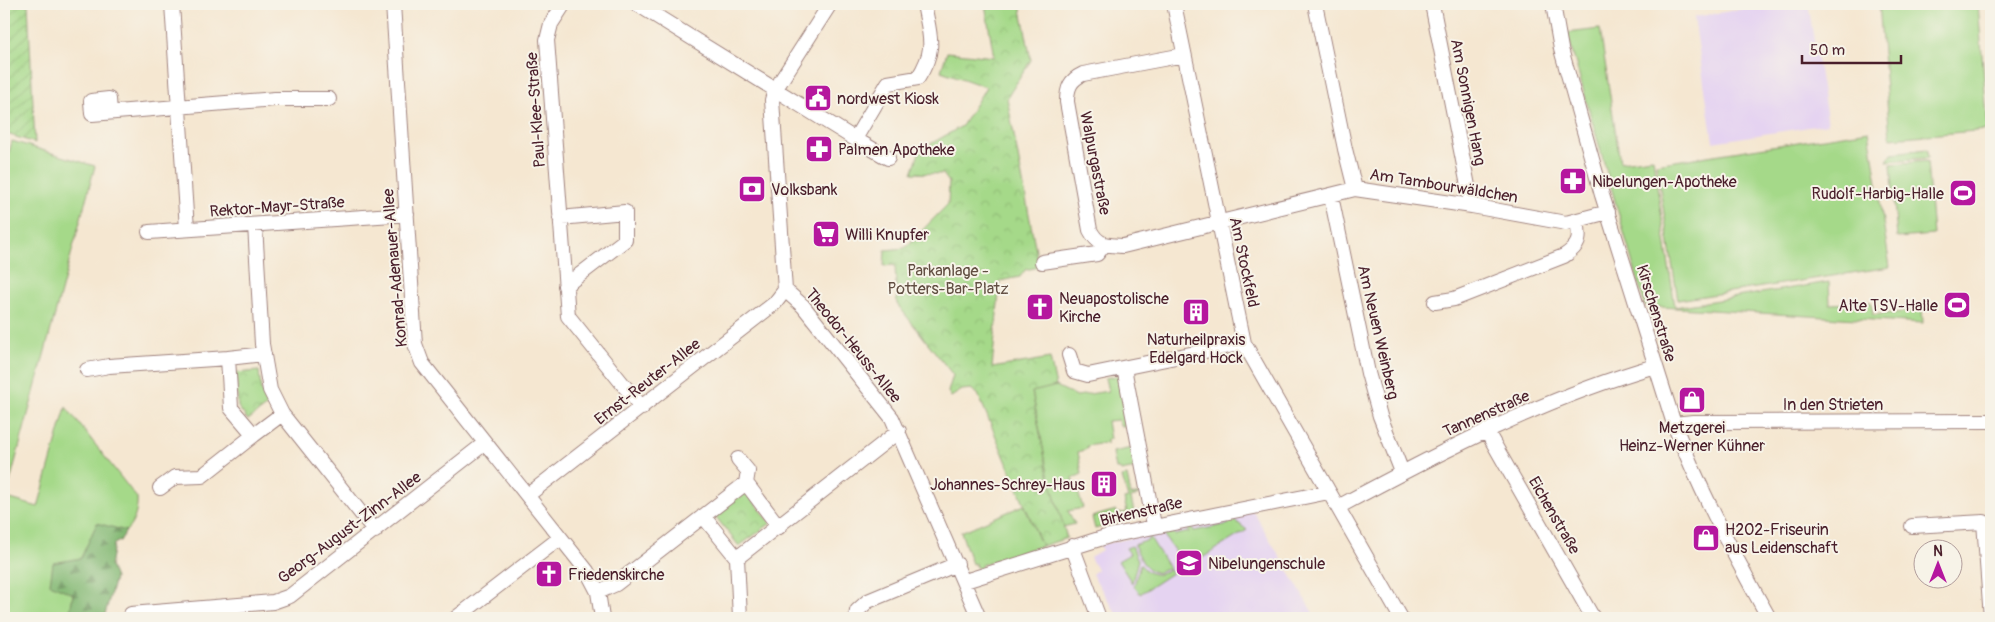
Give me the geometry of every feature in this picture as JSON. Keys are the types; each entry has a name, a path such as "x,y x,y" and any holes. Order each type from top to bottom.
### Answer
{"street":[{"path":"172,4 187,229"},
{"name":"Konrad-Adenauer-Allee","path":"393,4 415,344 422,363 587,571 598,592 602,618"},
{"name":"Paul-Klee-Straße","path":"564,4 551,24 547,40 568,316 642,408"},
{"name":"Theodor-Heuss-Allee","path":"830,4 775,90 772,100 785,290 803,306 892,418 979,618"},
{"path":"855,139 888,83 918,78 928,63 932,46 924,4"},
{"name":"Am Stockfeld","path":"1174,4 1244,343 1402,618"},
{"path":"1315,4 1355,189"},
{"name":"Am Sonnigen Hang","path":"1432,4 1472,206"},
{"name":"Kirschenstraße","path":"1553,4 1561,49 1608,212 1674,424 1713,509 1769,618"},
{"path":"646,6 775,90 888,158"},
{"name":"Walpurgastraße","path":"1104,246 1095,239 1090,230 1067,102 1067,91 1075,78 1083,74 1184,55"},
{"path":"110,112 275,99 329,99"},
{"name":"Am Tambourwäldchen","path":"1218,222 1355,189 1472,206 1566,223 1577,222 1608,212"},
{"name":"Am Neuen Weinberg","path":"1331,196 1368,373 1380,416 1402,472"},
{"path":"560,218 625,212 625,240 565,286"},
{"name":"Rektor-Mayr-Straße","path":"149,232 407,214"},
{"path":"1042,262 1097,254 1104,246 1123,246 1218,222"},
{"path":"1434,302 1454,298 1564,256 1576,248 1579,243 1577,222"},
{"path":"255,225 267,382 282,414 375,531"},
{"name":"Ernst-Reuter-Allee","path":"528,495 642,408 774,303 785,290"},
{"path":"1069,355 1072,369 1079,374 1088,375 1244,343"},
{"path":"87,370 109,366 264,354"},
{"path":"228,358 231,408 254,435"},
{"name":"Tannenstraße","path":"1338,507 1402,472 1486,430 1621,376 1655,366"},
{"path":"1124,368 1154,525"},
{"path":"160,488 176,477 202,476 282,414"},
{"name":"In den Strieten","path":"1674,424 1693,422 1991,421"},
{"name":"Eichenstraße","path":"1486,430 1593,618"},
{"path":"737,558 899,432"},
{"name":"Georg-August-Zinn-Allee","path":"131,616 273,602 290,596 485,443"},
{"path":"598,592 616,584 746,483 748,471 738,459"},
{"path":"746,483 779,527"},
{"name":"Birkenstraße","path":"964,581 1072,546 1154,525 1330,492"},
{"path":"703,516 737,558 740,618"},
{"path":"1912,526 1984,522 1991,618"},
{"path":"456,618 560,538"},
{"path":"1072,546 1099,618"},
{"path":"856,618 857,611 868,601 957,564"}],"shaded area":[{"path":"1773,4 1808,4 1828,124 1713,142 1694,17"},
{"name":"Nibelungenschule","path":"1253,511 1316,618 1119,618 1092,574 1097,570 1090,557 1102,550 1100,545"}],"green space":[{"path":"4,4 28,4 35,143 4,133"},
{"name":"Parkanlage - Potters-Bar-Platz","path":"985,4 1020,4 1031,60 1007,98 1039,267 1025,270 1020,277 1000,281 992,368 1050,358 1056,386 1032,392 1048,474 1067,538 1042,546 978,394 971,389 962,390 951,397 948,392 953,375 897,304 895,265 884,266 885,250 905,248 948,204 949,182 943,174 912,173 920,150 962,126 986,87 941,71 947,52 994,57"},
{"path":"1879,4 1978,4 1988,130 1890,138"},
{"path":"1600,29 1620,162 1653,158 1675,307 1829,282 1830,304 1871,302 1873,315 1922,310 1923,323 1645,306 1567,33"},
{"path":"1869,131 1890,267 1678,300 1656,164"},
{"path":"12,141 95,166 6,496 7,498 38,507 66,407 137,498 137,506 132,524 126,531 116,529 87,545 81,558 69,618 4,618 4,172"},
{"path":"1927,149 1928,158 1887,161 1892,153"},
{"path":"1927,161 1933,235 1897,238 1891,164"},
{"path":"259,371 261,390 271,403 248,420 238,407 236,373"},
{"path":"1120,377 1129,426 1121,427 1118,420 1107,421 1110,439 1107,440 1107,445 1105,443 1087,446 1087,449 1078,452 1082,474 1073,478 1075,492 1078,492 1083,508 1068,511 1075,524 1063,527 1048,474 1032,391 1056,386 1077,396 1108,391 1105,378"},
{"path":"1132,448 1136,468 1121,471 1116,469 1113,452"},
{"path":"1127,476 1131,495 1142,493 1131,498 1134,512 1145,510 1145,514 1095,529 1092,517 1116,510 1118,514 1127,512 1124,499 1128,498 1122,477"},
{"path":"745,490 771,523 739,546 715,516"},
{"path":"1024,505 1042,546 1039,547 1041,551 1032,554 1030,549 1010,556 1011,560 1005,563 1003,558 981,565 982,569 976,567 975,563 972,564 961,532"},
{"path":"1228,515 1247,530 1186,568 1159,528 1170,526 1175,535 1189,532 1184,524 1189,523 1194,531 1229,524 1224,516"},
{"path":"97,523 126,531 120,541 114,544 110,566 115,578 104,618 69,618 73,594 50,584 53,563 81,558"},
{"path":"1144,531 1146,531 1169,568 1158,573 1151,571 1143,563 1134,545 1149,540"},
{"path":"1132,546 1138,560 1132,583 1118,561 1130,554 1126,548"},
{"path":"1140,564 1153,574 1161,574 1169,570 1172,573 1140,594 1134,586"}],"place":[{"name":"nordwest Kiosk","path":"818,98"},
{"name":"Palmen Apotheke","path":"819,149"},
{"name":"Nibelungen-Apotheke","path":"1573,181"},
{"name":"Volksbank","path":"752,189"},
{"name":"Rudolf-Harbig-Halle","path":"1963,193"},
{"name":"Willi Knupfer","path":"826,234"},
{"name":"Alte TSV-Halle","path":"1957,305"},
{"name":"Neuapostolische Kirche","path":"1040,307"},
{"name":"Naturheilpraxis Edelgard Hock","path":"1196,312"},
{"name":"Metzgerei Heinz-Werner Kühner","path":"1692,400"},
{"name":"Johannes-Schrey-Haus","path":"1104,484"},
{"name":"H2O2-Friseurin aus Leidenschaft","path":"1706,538"},
{"name":"Nibelungenschule","path":"1189,563"},
{"name":"Friedenskirche","path":"549,574"}]}
